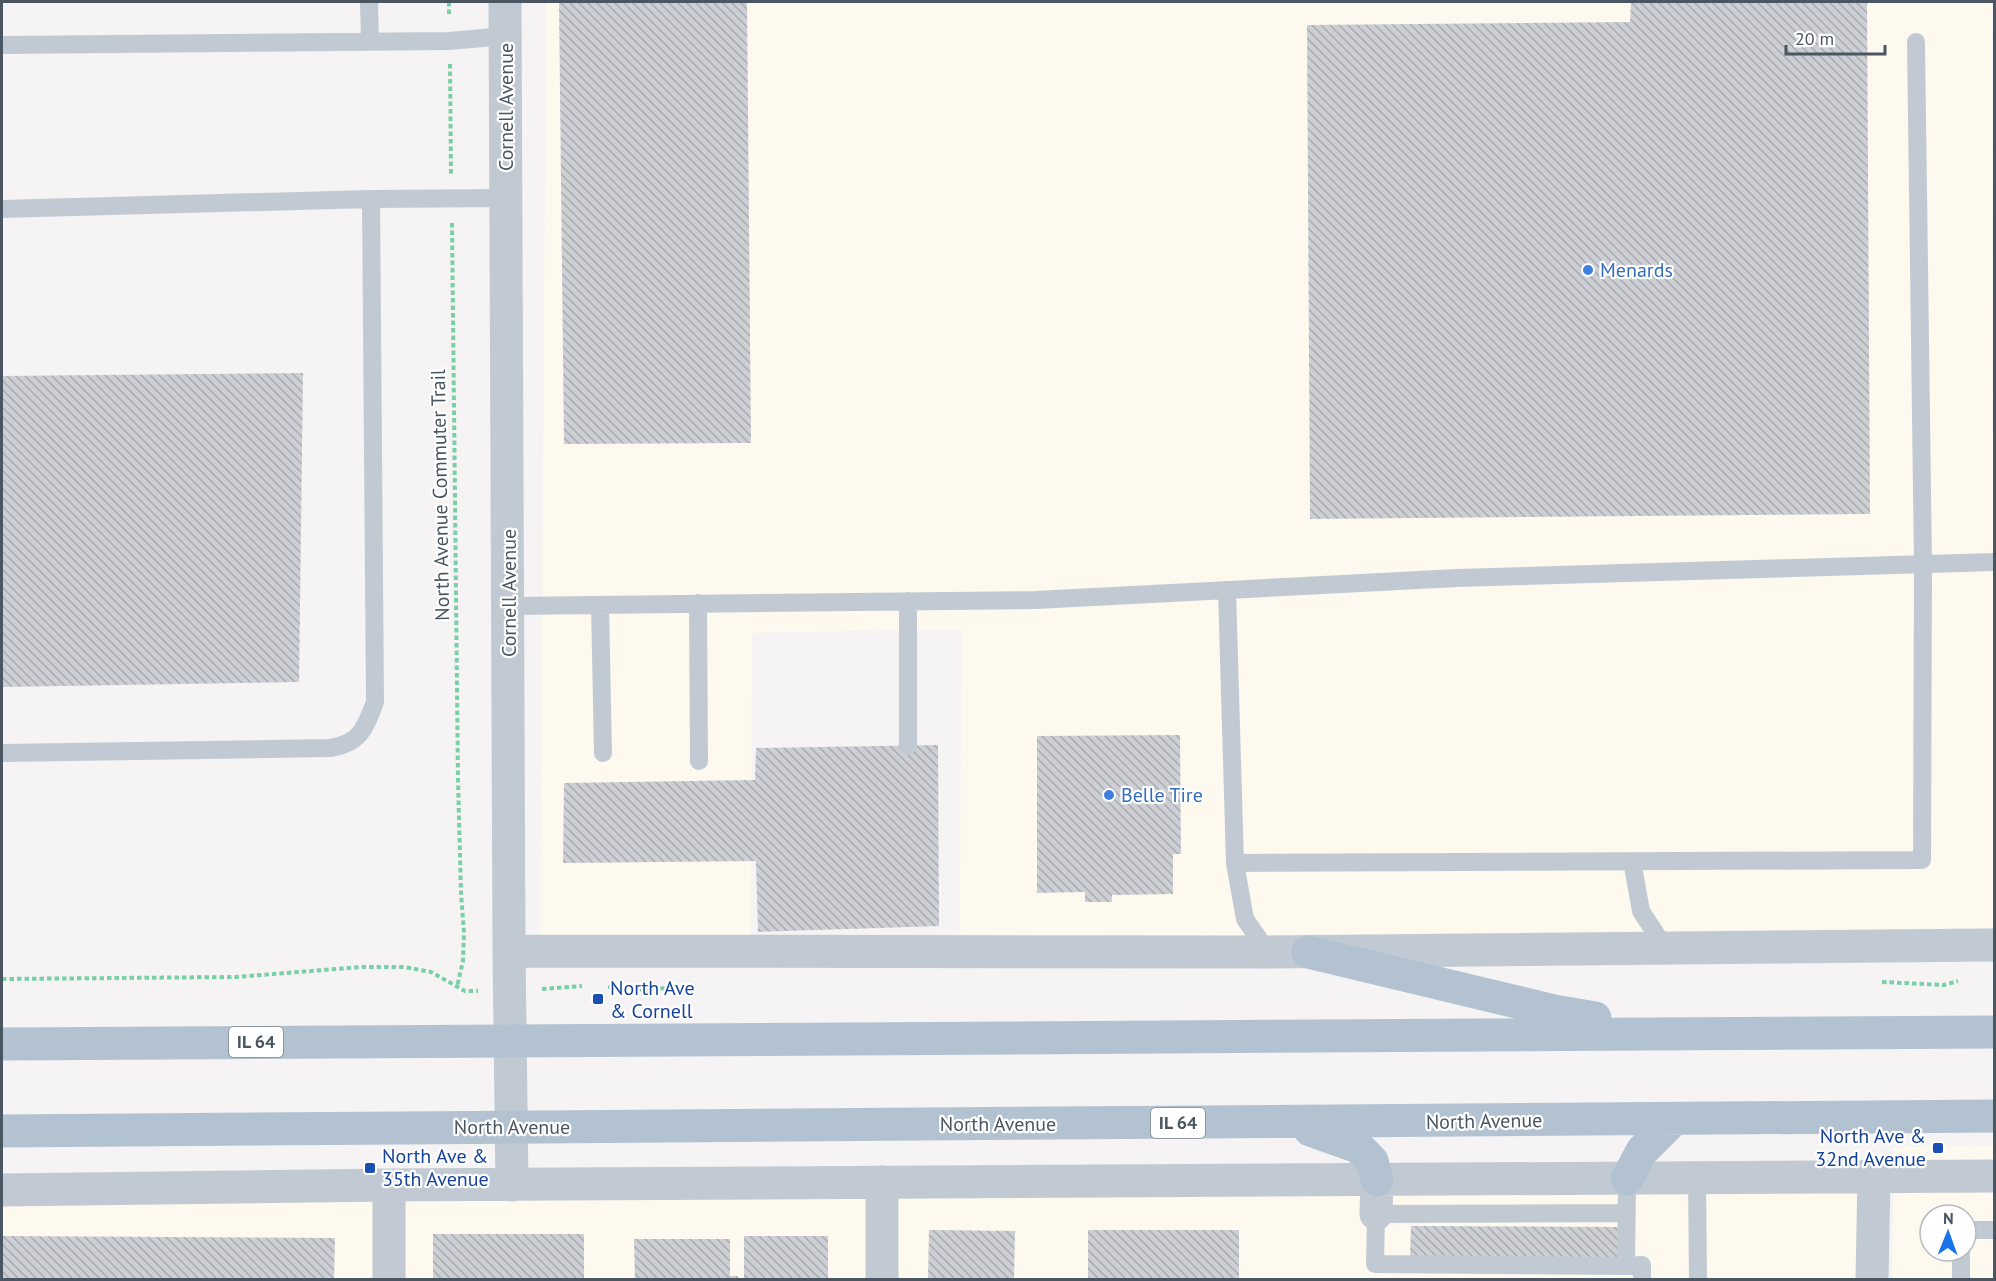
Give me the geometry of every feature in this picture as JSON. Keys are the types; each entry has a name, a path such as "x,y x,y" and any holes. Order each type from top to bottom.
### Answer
{"main road":[{"path":"1308,952 1554,1011 1692,1034"},
{"name":"IL 64","path":"2,1044 1995,1032"},
{"name":"North Avenue","path":"2,1131 1995,1116"},
{"path":"1627,1179 1642,1151 1674,1119"},
{"path":"1289,1123 1358,1147 1372,1161 1377,1180"}],"street":[{"name":"Cornell Avenue","path":"505,2 512,1185"},
{"path":"509,951 1308,952 1995,945"},
{"path":"2,1190 389,1185 1995,1176"},
{"path":"1872,1280 1874,1177"},
{"path":"1376,1214 1377,1180"},
{"path":"882,1182 882,1280"},
{"path":"389,1185 389,1280"}],"lane":[{"path":"369,2 370,41"},
{"path":"2,45 449,41 505,36"},
{"path":"1235,863 1922,860 1923,564 1916,42"},
{"path":"2,209 371,199 506,198"},
{"path":"2,753 330,748 346,746 364,729 375,702 371,199"},
{"path":"509,606 1036,600 1468,578 1995,562"},
{"path":"1227,590 1235,863 1245,919 1268,952"},
{"path":"908,601 908,746"},
{"path":"698,603 699,761"},
{"path":"600,604 603,753"},
{"path":"1632,861 1641,911 1665,948"},
{"path":"1697,1178 1698,1280"},
{"path":"1619,1271 1626,1213 1627,1179"},
{"path":"1626,1213 1376,1214 1375,1272 1577,1273 1619,1271 1642,1265 1642,1280"},
{"path":"1978,1230 1995,1230"},
{"path":"1960,1263 1961,1280"}],"path":[{"name":"North Avenue Commuter Trail","path":"449,2 459,803 464,933 463,961 457,987"},
{"path":"2,979 236,978 361,967 393,967 431,972 465,991"}],"shaded area":[{"path":"546,2 1992,2 1994,928 960,938 961,629 752,633 751,939 540,937"},
{"path":"1994,1145 1994,1279 1892,1280 1894,1147"},
{"path":"1874,1177 1872,1280 2,1280 2,1190"}],"building":[{"path":"559,2 747,2 751,443 564,444"},
{"name":"Menards","path":"1631,2 1867,2 1870,514 1310,519 1307,25 1630,22"},
{"path":"303,373 299,682 2,687 2,376"},
{"name":"Belle Tire","path":"1180,735 1181,854 1173,854 1173,894 1112,895 1112,902 1085,902 1085,892 1037,893 1037,736"},
{"path":"938,745 939,926 758,932 756,861 563,863 564,783 755,780 756,748"},
{"path":"1411,1226 1622,1227 1621,1262 1410,1260"},
{"path":"929,1230 1015,1231 1014,1280 928,1280"},
{"path":"1088,1230 1239,1230 1239,1280 1088,1280"},
{"path":"433,1234 584,1234 584,1280 433,1280"},
{"path":"2,1236 335,1238 334,1280 2,1280"},
{"path":"744,1236 828,1236 828,1280 744,1280"},
{"path":"634,1239 730,1239 730,1276 738,1276 739,1280 635,1280"}],"place":[{"name":"Menards","path":"1588,270"},
{"name":"Belle Tire","path":"1109,795"},
{"name":"North Ave & Cornell","path":"598,999"},
{"name":"North Ave & 32nd Avenue","path":"1938,1148"},
{"name":"North Ave & 35th Avenue","path":"370,1168"}]}
